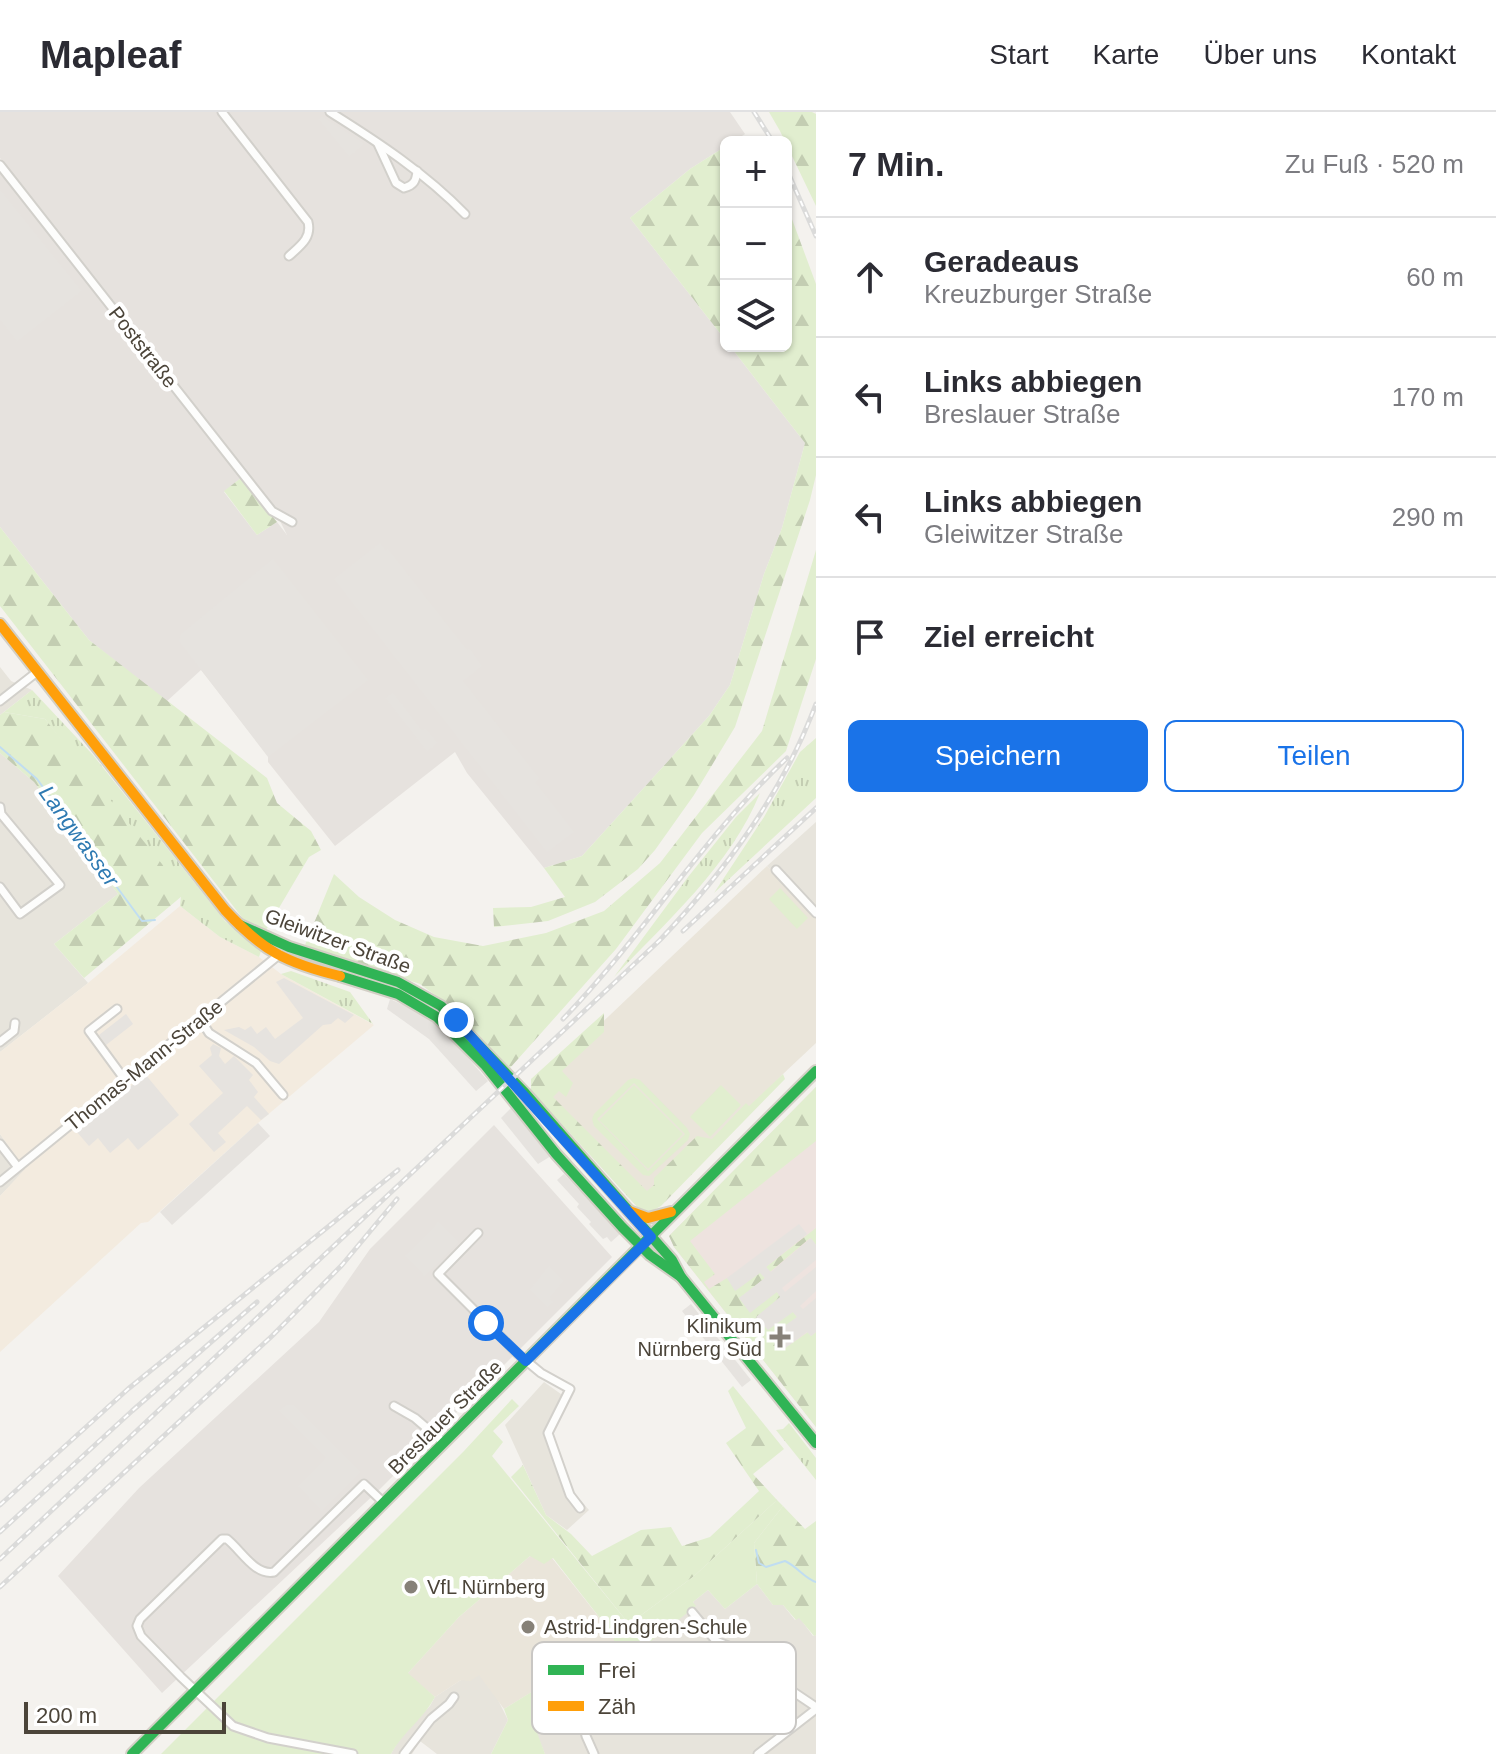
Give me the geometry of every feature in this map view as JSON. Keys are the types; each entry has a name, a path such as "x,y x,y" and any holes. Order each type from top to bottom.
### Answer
{"main road":[{"name":"Gleiwitzer Straße","path":"0,624 247,936 278,956 400,995 439,1018 515,1100 561,1160 641,1246 663,1267 681,1277"},
{"name":"Gleiwitzer Straße","path":"240,925 285,945 393,979 441,1006 525,1093 672,1260 681,1277 816,1443"},
{"name":"Breslauer Straße","path":"132,1754 816,1071"},
{"path":"627,1211 648,1218 674,1211"}],"street":[{"path":"222,112 308,222 308,238 289,256"},
{"path":"330,112 420,173 465,214"},
{"path":"377,142 397,185 404,188 411,186 420,173"},
{"name":"Poststraße","path":"0,165 272,511 292,522"},
{"path":"0,701 37,672"},
{"path":"0,807 1,814 60,885 20,914 0,887"},
{"path":"776,870 816,913"},
{"name":"Thomas-Mann-Straße","path":"0,1182 278,956 285,945"},
{"path":"117,1009 89,1031 125,1080"},
{"path":"201,1020 209,1033 256,1063 283,1095"},
{"path":"0,1042 14,1031 15,1023"},
{"path":"0,1144 17,1166"},
{"path":"478,1233 438,1274 526,1361 570,1389 548,1433 570,1495 580,1508"},
{"path":"394,1406 415,1418 443,1442"},
{"path":"353,1754 252,1734 225,1720 141,1636 137,1626 140,1619 222,1539 231,1542 259,1570 269,1574 364,1484 383,1502"},
{"path":"692,1612 718,1642"},
{"path":"796,1694 816,1708 796,1726"},
{"path":"404,1754 431,1719 454,1697"},
{"path":"587,1734 594,1754"},
{"path":"758,1754 769,1751 788,1734"}],"shaded area":[{"path":"0,112 730,112 745,134 720,136 720,150 690,169 630,218 720,333 720,352 735,352 805,443 782,528 764,574 730,685 709,716 582,856 544,868 467,773 455,752 335,846 268,762 268,756 201,670 166,702 89,640 0,527 0,173 241,478 224,492 257,535 277,522 287,535 270,501 0,158"},
{"path":"322,116 365,144 349,157 318,119"},
{"path":"0,189 82,291 17,342 0,320"},
{"path":"380,543 482,666 463,681 539,778 535,782 574,832 547,852 334,579"},
{"path":"273,559 368,680 268,757 179,641 181,634"},
{"path":"0,667 11,681 32,690 0,715"},
{"path":"393,692 422,730 426,728 438,743 427,752 385,698"},
{"path":"0,753 34,782 118,894 54,944 88,983 0,1052"},
{"path":"816,822 816,918 767,866"},
{"path":"767,866 816,918 816,1043 652,1211 641,1211 531,1090"},
{"path":"180,906 220,937 374,1025 148,1222 141,1223 0,1352 0,1196 25,1169 0,1134 0,1052"},
{"path":"284,978 354,1015 345,1023 338,1018 331,1024 323,1025 279,1064 224,1030 239,1027 245,1030 251,1026 257,1034 266,1027 275,1039 303,1018 276,982"},
{"path":"390,999 423,1014 448,1035 488,1081 476,1091 429,1039 387,1009"},
{"path":"126,1014 133,1024 106,1045 99,1035"},
{"path":"213,1044 221,1048 219,1056 225,1064 234,1056 253,1075 249,1080 258,1092 254,1097 269,1114 261,1120 247,1106 218,1133 226,1142 214,1152 189,1124 223,1093 199,1066 212,1055 210,1048"},
{"path":"145,1074 179,1115 138,1150 128,1138 110,1153 98,1138 89,1146 77,1132"},
{"name":"Klinikum Nürnberg Süd","path":"816,1087 816,1427 674,1247 669,1236"},
{"path":"512,1107 551,1156 538,1164 501,1118"},
{"path":"258,1123 270,1136 172,1225 160,1212"},
{"path":"494,1125 612,1257 380,1489 162,1693 58,1576 139,1488 319,1322 370,1249"},
{"path":"0,1134 26,1169 0,1196"},
{"path":"564,1174 620,1234 611,1242 607,1237 603,1239 589,1224 591,1222 577,1207 579,1204 557,1180"},
{"path":"438,1222 458,1242 424,1276 405,1256"},
{"path":"799,1224 807,1234 766,1267 771,1272 811,1238 816,1245 816,1260 782,1288 785,1292 816,1267 816,1291 800,1306 803,1309 816,1298 816,1332 811,1336 807,1332 785,1348 773,1334 797,1317 793,1312 768,1330 756,1317 780,1297 777,1292 750,1313 739,1298 765,1278 760,1273 735,1291 727,1278"},
{"path":"549,1265 564,1281 550,1298 553,1302 548,1307 530,1289"},
{"path":"691,1304 751,1380 742,1387 682,1311"},
{"path":"544,1382 568,1399 552,1433 574,1493 589,1510 567,1530 546,1515 505,1425"},
{"path":"293,1405 360,1472 321,1511 298,1486 326,1457 279,1410"},
{"name":"Astrid-Lindgren-Schule","path":"530,1556 552,1558 615,1641 532,1642 532,1692 504,1709 479,1675 470,1681 461,1680 435,1697 407,1674 459,1617"},
{"path":"757,1584 773,1605 783,1605 795,1620 799,1617 813,1636 816,1635 816,1754 545,1754 537,1734 796,1734 796,1642 650,1642 695,1606 693,1602 708,1590 725,1609"},
{"path":"479,1674 495,1694 508,1720 491,1754 437,1754 420,1741 412,1754 391,1754 400,1738 435,1697 461,1680"}],"green space":[{"path":"769,112 816,114 816,206 792,156 792,136 782,136"},
{"path":"720,150 720,333 630,218 690,169"},
{"path":"792,219 816,284 816,475 735,727 694,795 638,869 595,902 548,921 494,927 493,908 531,907 565,897 544,868 582,856 709,716 730,685 764,574 782,528 805,443 735,352 792,352"},
{"path":"241,478 277,522 257,535 224,491"},
{"path":"0,527 89,640 267,778 277,803 311,831 321,850 309,857 266,930 244,920 0,606"},
{"path":"816,550 816,659 786,751 702,833 616,949 510,1068 446,1003 420,984 305,945 334,874 359,897 395,920 434,937 483,946 546,933 604,911 660,863 762,731"},
{"path":"32,690 93,755 225,921 261,951 259,957 220,937 180,906 181,896 45,719 4,712"},
{"path":"4,712 45,719 162,864 182,896 84,978 54,944 118,894 34,782 0,753 0,715"},
{"path":"816,738 816,798 714,893 764,817 800,752"},
{"path":"760,793 748,819 715,868 614,977 688,877 736,817"},
{"path":"780,888 808,918 797,929 769,899"},
{"path":"291,971 350,992 373,1024 281,974"},
{"path":"604,1013 604,1032 562,1071 573,1083 566,1097 559,1091 553,1097 647,1191 654,1185 654,1178 697,1136 712,1139 746,1103 749,1106 783,1074 785,1079 661,1206 652,1211 641,1211 531,1090 531,1079"},
{"path":"628,1080 640,1080 690,1134 688,1140 649,1176 643,1175 594,1126 592,1119","holes":["634,1083 685,1134 648,1171 597,1119"]},
{"path":"634,1085 683,1134 648,1169 599,1120"},
{"path":"721,1085 741,1105 710,1137 690,1117"},
{"path":"816,1087 816,1141 690,1241 715,1274 704,1282 709,1289 727,1278 736,1290 760,1272 765,1278 740,1298 777,1292 797,1317 785,1348 808,1332 811,1336 816,1332 816,1427 674,1247 669,1236"},
{"path":"816,1228 816,1245 810,1238 770,1272 766,1267"},
{"path":"733,1386 784,1449 753,1474 777,1500 693,1577 629,1624 511,1477 523,1465 546,1515 571,1534 592,1556 641,1530 671,1527 682,1546 710,1537 759,1491 726,1443 746,1428 728,1391"},
{"name":"VfL Nürnberg","path":"512,1399 519,1406 493,1431 503,1442 492,1456 629,1624 693,1577 777,1500 783,1506 754,1543 757,1584 725,1609 708,1590 693,1602 696,1606 650,1642 612,1642 614,1636 553,1558 544,1564 530,1556 459,1617 408,1673 435,1697 391,1754 161,1754 464,1451"},
{"path":"789,1423 816,1458 816,1480 776,1430 783,1429"},
{"path":"783,1506 805,1529 816,1521 814,1636 783,1605 773,1605 757,1584 754,1543"},
{"name":"VfL Nürnberg","path":"532,1692 532,1734 538,1734 545,1754 491,1754 508,1720 504,1709"}],"waterway":[{"name":"Langwasser","path":"0,747 37,779 142,921 155,920"},
{"path":"756,1550 759,1563 766,1567 785,1561 816,1582"}],"railway":[{"path":"754,112 769,136"},
{"path":"792,182 816,236"},
{"path":"0,1559 660,940 750,830 787,769 816,704"},
{"path":"563,1019 728,820 787,758"},
{"path":"683,931 816,808"},
{"path":"0,1505 128,1389 398,1170"},
{"path":"0,1587 272,1336 342,1265 397,1199"},
{"path":"0,1532 257,1302"}],"traffic: fast":[{"path":"240,925 289,947 398,982 441,1006 525,1093 672,1260 681,1277 816,1443"},
{"path":"340,976 398,994 437,1017 485,1065 556,1154 622,1227 650,1255 681,1277"},
{"path":"132,1754 816,1071"}],"traffic: slow":[{"path":"0,624 225,910 251,936 276,954 340,976"},
{"path":"629,1211 648,1218 671,1212"}],"place":[{"name":"Klinikum Nürnberg Süd","path":"780,1337"},
{"name":"VfL Nürnberg","path":"411,1587"},
{"name":"Astrid-Lindgren-Schule","path":"528,1627"}],"route":[{"path":"456,1020 525,1093 651,1237 526,1361 486,1323"}]}
